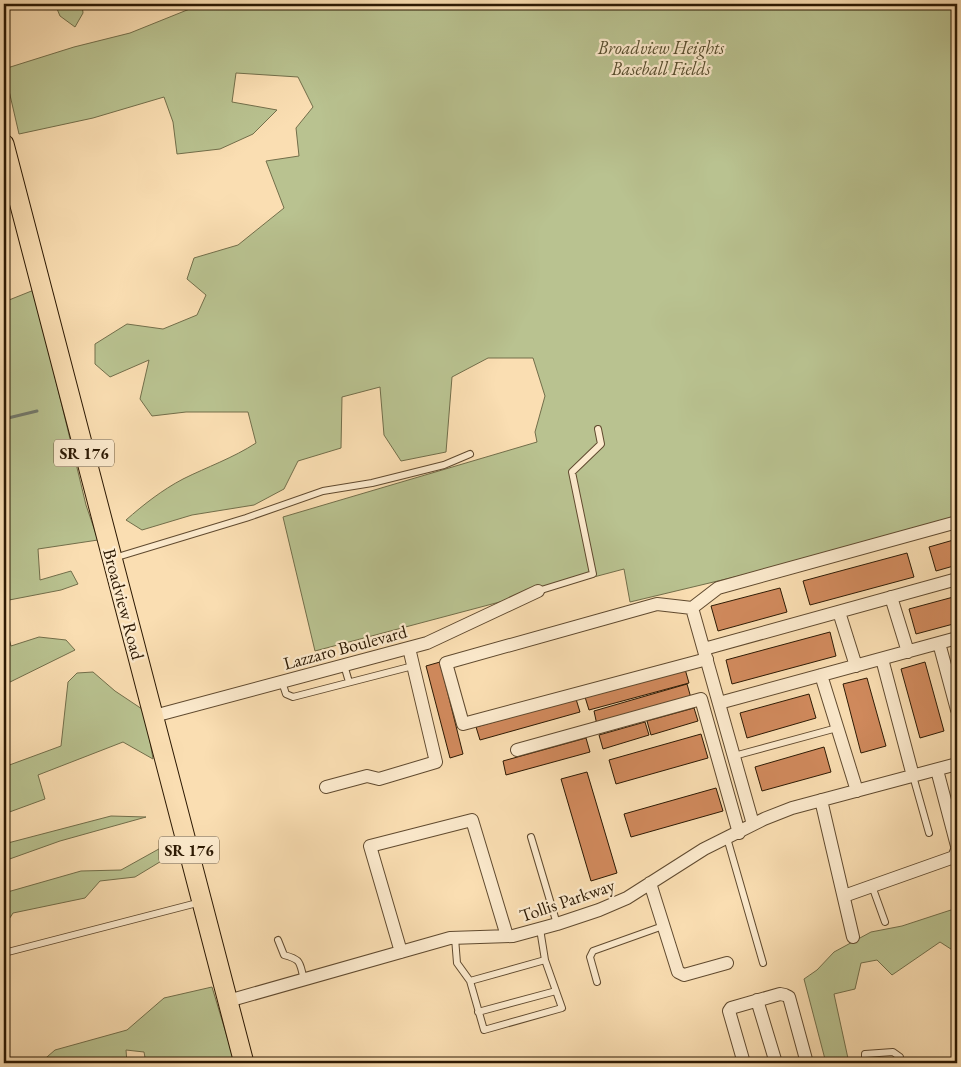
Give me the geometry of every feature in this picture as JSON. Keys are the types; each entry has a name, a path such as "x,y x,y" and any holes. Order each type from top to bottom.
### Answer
{"main road":[{"name":"Broadview Road","path":"4,144 244,1063"}],"street":[{"path":"957,522 718,588 692,608 657,604 446,663 463,724 706,654 839,612 957,579"},
{"name":"Lazzaro Boulevard","path":"154,716 427,643 538,591"},
{"path":"891,597 908,652"},
{"path":"692,608 753,824"},
{"path":"839,612 856,666"},
{"path":"719,703 957,638"},
{"path":"939,643 955,695 957,710"},
{"path":"326,787 366,776 379,779 436,762 409,648"},
{"path":"882,659 913,776"},
{"path":"821,676 857,791"},
{"path":"517,750 701,699 739,832"},
{"name":"Tollis Parkway","path":"228,1001 455,938 507,936 556,924 599,910 627,898 704,849 753,824 792,808 957,764"},
{"path":"844,896 956,855 937,770"},
{"path":"821,800 853,937"},
{"path":"401,952 370,846 472,820 507,936"},
{"path":"650,883 678,972 684,975 727,963"},
{"path":"744,1063 729,1011 731,1008 780,994 789,997 807,1063"},
{"path":"757,1000 776,1063"}],"lane":[{"path":"538,591 593,574 572,472 601,444 598,429"},
{"path":"112,558 246,518 323,491 444,465 470,454"},
{"path":"344,665 349,682"},
{"path":"282,682 286,694 293,697 413,666"},
{"path":"734,756 837,728"},
{"path":"913,776 929,833"},
{"path":"531,837 556,924"},
{"path":"727,838 763,963"},
{"path":"872,886 885,922"},
{"path":"4,953 202,901"},
{"path":"597,982 590,957 593,951 663,926"},
{"path":"455,938 456,963 470,981 484,1030 562,1008 545,960 540,929"},
{"path":"278,940 284,954 298,960 304,979"},
{"path":"470,981 545,960"},
{"path":"478,1012 556,991"},
{"path":"865,1063 865,1054 893,1052 900,1057 900,1063"}],"green space":[{"path":"55,4 82,4 83,13 75,27 60,16"},
{"name":"Broadview Heights Baseball Fields","path":"202,4 957,4 957,518 768,569 630,602 624,569 315,651 283,517 537,442 535,432 545,396 533,358 488,358 452,377 446,452 401,461 384,435 380,387 342,397 341,448 298,461 284,489 254,505 192,515 142,530 126,520 175,483 256,443 248,412 186,412 152,416 140,399 149,360 110,377 95,364 95,344 127,324 163,329 197,315 206,295 187,279 194,258 238,245 284,208 266,161 299,156 296,128 313,107 298,77 236,73 232,102 277,110 253,134 220,149 177,154 173,122 164,97 93,118 19,134 4,69 74,47 130,33"},
{"path":"34,290 86,505 98,540 38,549 40,580 71,571 78,584 61,590 4,601 4,302"},
{"path":"4,620 11,646 39,637 66,640 75,650 4,685"},
{"path":"93,672 115,691 142,709 153,759 123,742 38,775 45,799 4,814 4,767 61,746 68,682 77,673"},
{"path":"111,816 146,817 60,841 4,861 4,844"},
{"path":"166,845 173,854 135,877 100,881 85,898 13,913 4,927 4,893 81,871 121,870"},
{"path":"957,908 957,953 940,942 892,975 877,960 861,963 855,989 834,994 849,1063 826,1063 804,979 817,970 834,952 871,932 902,926"},
{"path":"212,987 235,1063 146,1063 144,1052 126,1050 127,1063 85,1063 83,1058 68,1063 40,1063 55,1050 127,1030 164,998"}],"building":[{"path":"957,539 957,565 936,571 929,547"},
{"path":"907,553 914,577 810,605 803,581"},
{"path":"780,588 787,612 718,631 711,606"},
{"path":"957,596 957,623 916,634 909,609"},
{"path":"830,632 836,656 732,684 726,660"},
{"path":"440,662 463,754 450,758 426,666"},
{"path":"925,662 944,731 920,738 901,669"},
{"path":"685,669 689,683 589,710 585,697"},
{"path":"867,678 886,746 861,753 843,684"},
{"path":"687,684 691,698 597,725 594,711"},
{"path":"809,694 816,718 747,738 740,713"},
{"path":"576,699 580,712 480,740 476,727"},
{"path":"694,708 698,721 651,735 647,721"},
{"path":"645,722 649,735 603,749 599,735"},
{"path":"701,734 708,758 616,784 609,760"},
{"path":"586,738 590,752 506,775 503,761"},
{"path":"824,747 831,772 762,791 755,767"},
{"path":"587,772 617,873 591,881 561,779"},
{"path":"716,788 723,811 631,837 624,814"}],"waterway":[{"path":"4,419 37,411"}]}
